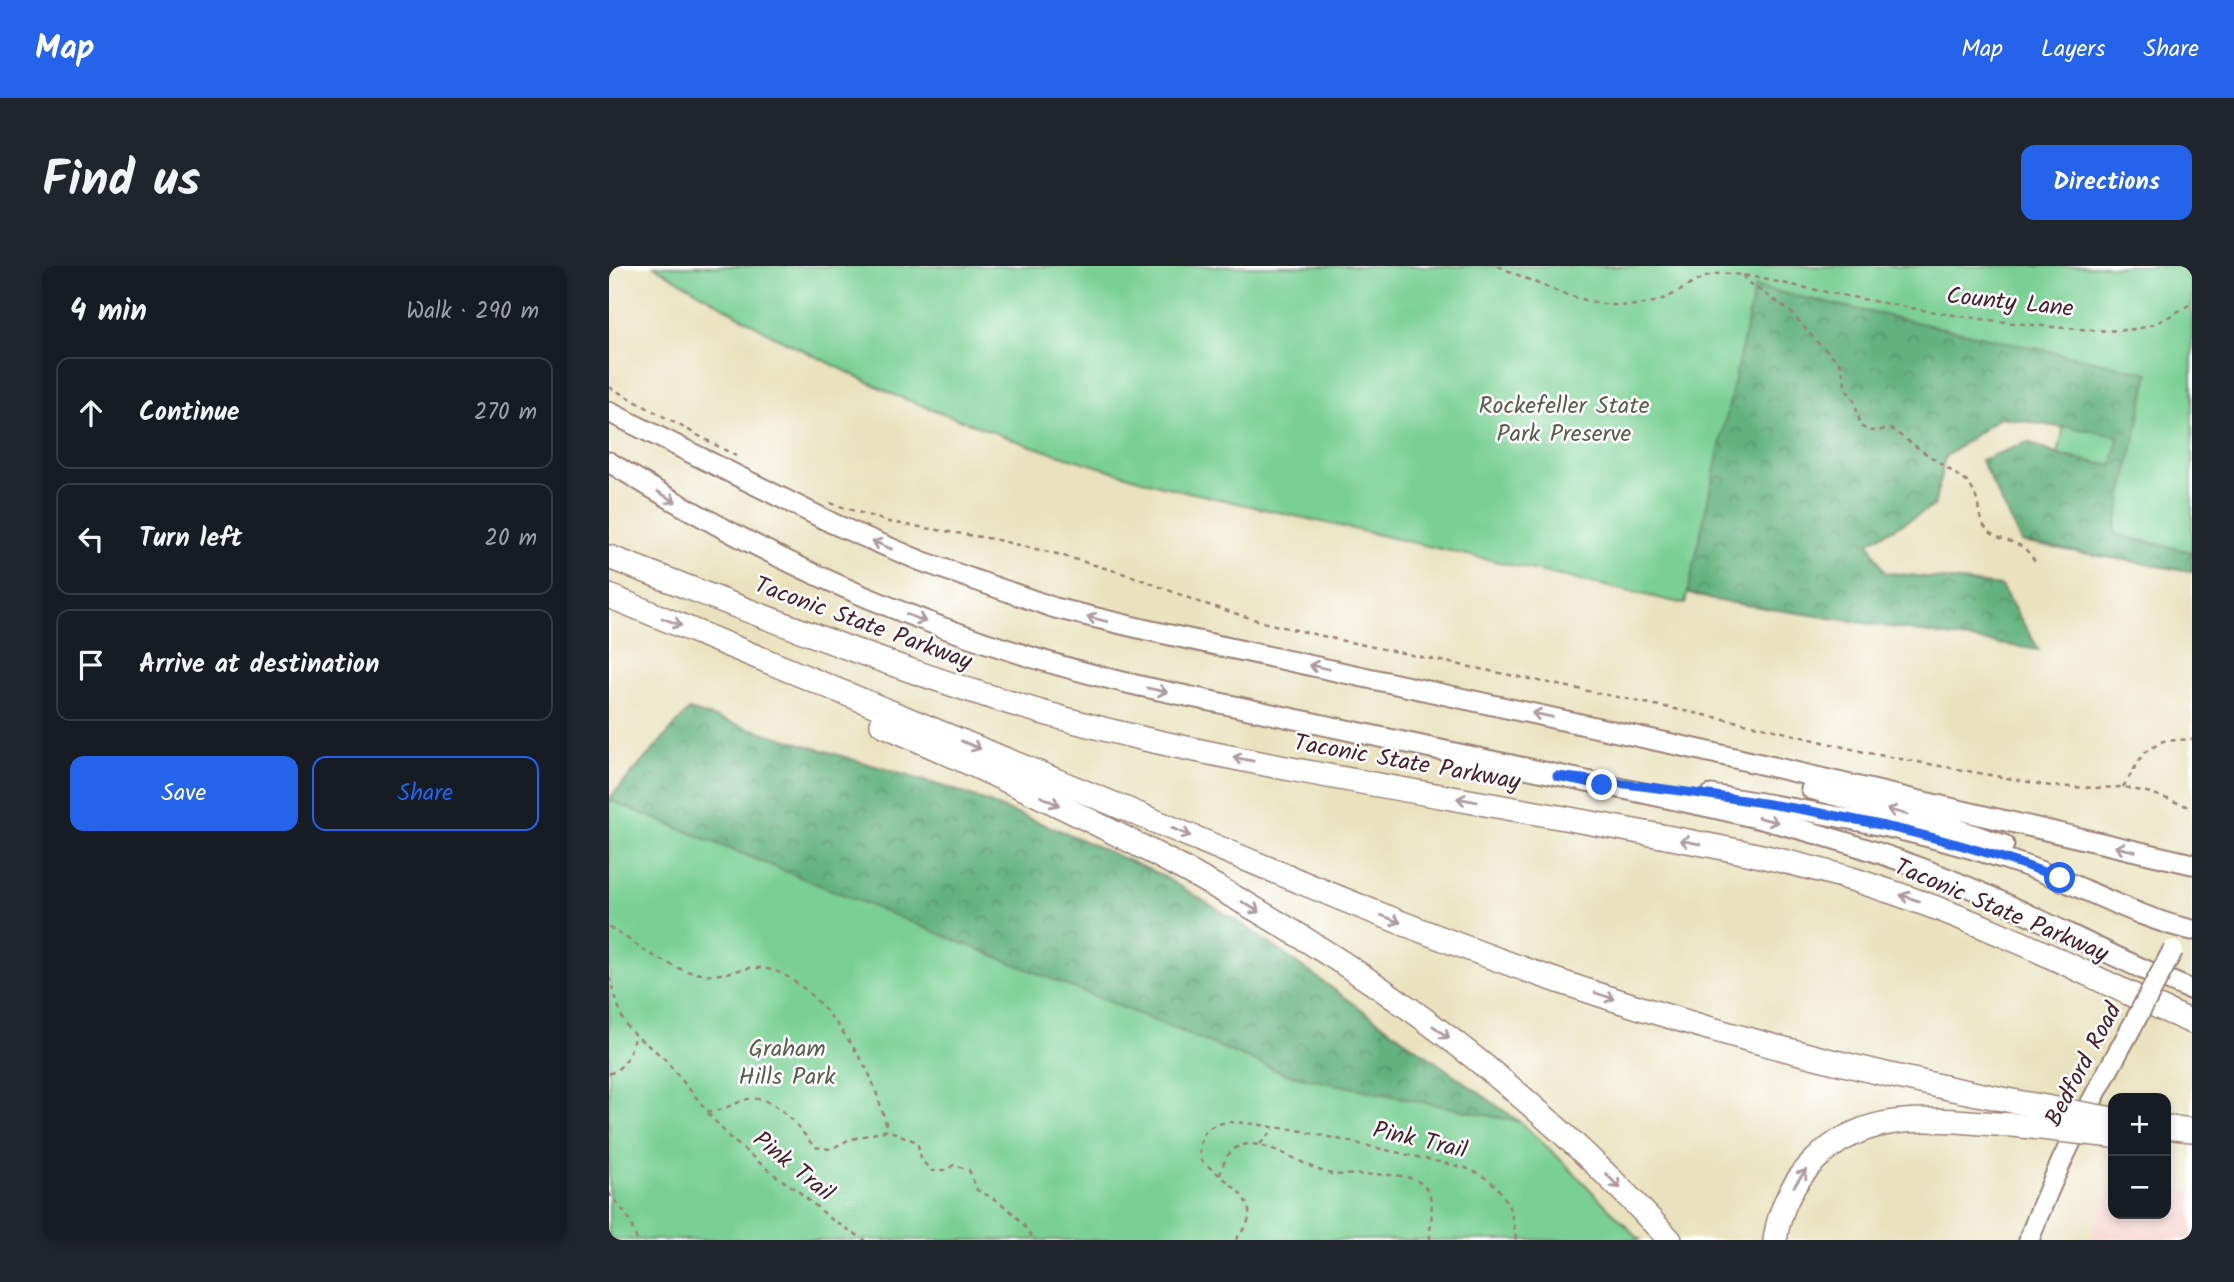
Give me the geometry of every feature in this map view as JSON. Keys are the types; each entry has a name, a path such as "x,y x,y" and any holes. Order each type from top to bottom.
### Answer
{"highway":[{"name":"Taconic State Parkway","path":"609,557 909,671 988,697 1089,725 1242,759 1706,844 1849,879 1988,928 2192,1022"},
{"path":"609,596 1371,910 1556,980 1790,1051 1914,1081 2015,1114 2108,1135"},
{"path":"817,681 839,705 1095,823 1219,889 1348,967 1436,1028 1507,1084 1591,1160 1670,1240"},
{"path":"1775,1240 1783,1208 1801,1175 1819,1156 1849,1135 1898,1121 2015,1114 2108,1119"},
{"path":"2171,1128 2192,1130"},
{"path":"2171,1143 2192,1145"}],"main road":[{"path":"609,412 834,524 921,561 1099,620 1608,730 2192,864"},
{"path":"609,462 702,517 796,566 876,603 1004,651 1140,686 1765,820 1879,852 1968,887 2192,990"},
{"path":"1608,730 1744,771 1968,832 2191,922"},
{"path":"1557,776 1690,792 1896,827 2024,865 2191,922"},
{"name":"Bedford Road","path":"2029,1240 2071,1140 2173,950 2191,922"}],"path":[{"name":"County Lane","path":"1498,266 1586,299 1623,305 1641,305 1660,300 1717,274 1742,275 1940,314 2074,328 2119,330 2144,327 2170,317 2192,303"},
{"path":"1742,275 1746,281 1789,310 1841,364 1846,389 1854,400 1861,426 1868,431 1891,429 1966,482 1975,492 1986,529 1997,537 2021,545 2035,561"},
{"path":"609,387 737,456"},
{"path":"828,503 889,522 993,539 1057,554 1132,576 1199,602 1266,623 1344,641 1758,726 1868,753 2051,786 2123,787 2151,793 2192,808"},
{"path":"2123,787 2144,753 2164,741 2192,739"},
{"path":"609,927 671,966 709,974 762,968 776,971 796,983 822,1008 860,1059 873,1083 888,1130 917,1142 922,1161 932,1171 945,1170 954,1165 969,1170 977,1190 998,1200 1016,1214 1034,1240"},
{"name":"Pink Trail","path":"609,977 624,1023 664,1058 730,1139 831,1219 865,1240"},
{"path":"609,1074 619,1070 629,1057 635,1035"},
{"name":"Pink Trail","path":"707,1111 713,1112 747,1099 772,1104 796,1122 814,1147 831,1149 848,1140 888,1130"},
{"name":"Pink Trail","path":"1236,1240 1248,1222 1249,1209 1243,1196 1200,1159 1199,1143 1207,1130 1220,1122 1293,1129 1466,1168 1486,1175 1509,1203 1516,1240"},
{"path":"1219,1176 1227,1155 1236,1147 1260,1144 1274,1129"},
{"name":"Pink Trail","path":"1260,1144 1305,1166 1330,1173 1373,1176 1387,1174 1415,1178 1425,1186 1430,1196 1430,1240"},
{"path":"609,1193 628,1217 637,1240"}],"shaded area":[{"path":"2171,1188 2192,1190 2192,1240 2090,1240 2108,1191 2108,1219 2171,1219"}],"green space":[{"name":"Rockefeller State Park Preserve","path":"654,266 2192,266 2192,552 2114,534 2149,373 1755,287 1685,604 1162,486 1031,446 897,396 774,336"},
{"name":"Rockefeller State Park Preserve","path":"2192,266 2192,572 2021,542 1981,460 2028,442 2058,455 2112,466 2118,437 2000,417 1945,457 1934,506 1869,542 1884,572 2001,586 2039,650 1713,600 1319,483 808,324"},
{"path":"2064,426 2118,436 2113,466 2058,455"},
{"name":"Graham Hills Park","path":"689,710 958,791 1064,832 1161,875 1242,924 1520,1122 1640,1240 609,1240 609,799"},
{"name":"Graham Hills Park","path":"609,800 1286,1074 1520,1122 1640,1240 609,1240"}],"route":[{"path":"1602,785 1557,776 1690,792 1872,822 1986,852 2060,878"}]}
